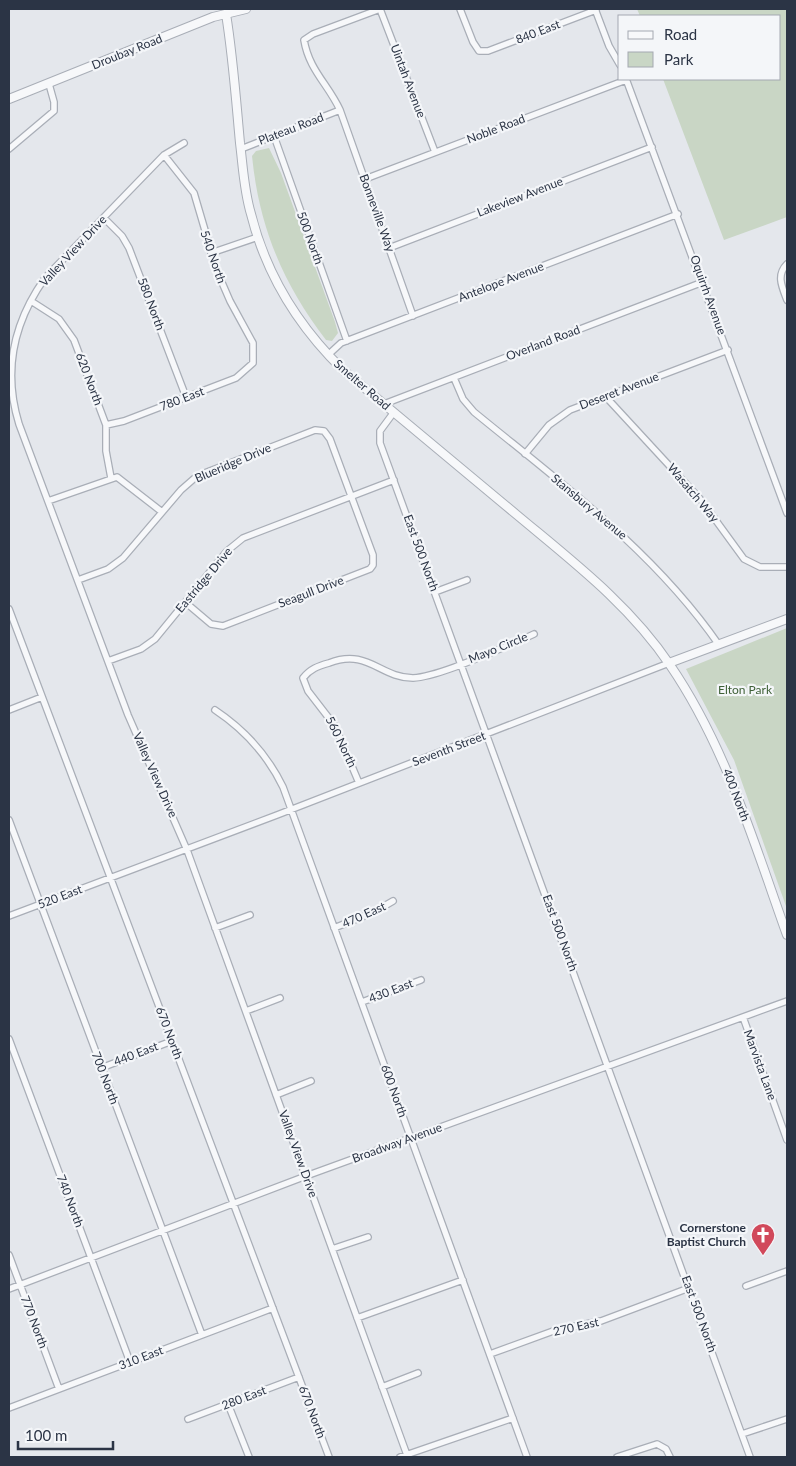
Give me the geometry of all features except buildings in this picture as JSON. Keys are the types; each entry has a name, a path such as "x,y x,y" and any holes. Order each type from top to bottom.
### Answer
{"street":[{"name":"Droubay Road","path":"9,99 225,11 246,9"},
{"name":"Bonneville Way","path":"380,9 313,34 304,40 312,68 333,94 340,110 413,316"},
{"name":"Uintah Avenue","path":"380,9 435,152"},
{"name":"840 East","path":"460,9 473,42 479,51 488,51 595,9"},
{"path":"595,9 609,46 618,62"},
{"name":"Smelter Road","path":"225,11 244,184 250,214 283,294 299,321 328,356 583,570 636,622 669,663"},
{"name":"Noble Road","path":"365,179 623,80"},
{"name":"Oquirrh Avenue","path":"626,80 678,214 787,513"},
{"path":"9,149 54,111 54,102 48,84"},
{"name":"Plateau Road","path":"241,149 340,110"},
{"name":"500 North","path":"274,136 347,341"},
{"name":"Valley View Drive","path":"184,144 164,155 45,278 31,300 15,340 10,380 17,419 128,715 187,850 407,1455"},
{"name":"Lakeview Avenue","path":"389,248 652,146"},
{"name":"540 North","path":"164,155 194,193 211,253 230,301 253,343 253,363"},
{"name":"Antelope Avenue","path":"328,356 347,341 678,214"},
{"name":"580 North","path":"104,218 122,236 130,248 186,397"},
{"path":"211,253 258,237"},
{"path":"787,264 781,270 782,284 787,300"},
{"name":"Overland Road","path":"384,404 703,282"},
{"name":"620 North","path":"31,300 59,319 70,331 106,425 106,451 111,478"},
{"name":"Deseret Avenue","path":"525,454 549,425 559,417 728,350"},
{"name":"780 East","path":"106,425 236,378 253,363"},
{"name":"Stansbury Avenue","path":"454,378 461,395 470,408 642,552 690,605 719,645"},
{"name":"Wasatch Way","path":"606,397 701,500 739,553 749,563 760,567 787,567"},
{"name":"East 500 North","path":"394,412 380,431 379,436 750,1457"},
{"name":"Blueridge Drive","path":"78,580 118,562 184,486 202,473 315,430 324,431 330,439 352,496"},
{"path":"48,502 111,478 123,480 162,512"},
{"name":"Eastridge Drive","path":"108,661 141,649 150,642 228,551 243,538 394,480"},
{"name":"Seagull Drive","path":"185,602 211,624 223,626 370,569 374,565 373,554 352,496"},
{"path":"435,592 467,580"},
{"name":"670 North","path":"9,609 330,1457"},
{"name":"Seventh Street","path":"110,877 187,850 787,619"},
{"name":"Mayo Circle","path":"303,678 314,668 347,658 367,661 394,674 413,678 426,676 534,634"},
{"name":"400 North","path":"669,663 702,718 724,763 787,935"},
{"name":"560 North","path":"303,678 308,691 335,726 360,784"},
{"path":"9,710 42,697"},
{"name":"600 North","path":"215,710 244,731 259,748 278,776 527,1457"},
{"name":"700 North","path":"9,820 100,1068 202,1336"},
{"name":"520 East","path":"9,916 110,877"},
{"name":"470 East","path":"334,928 374,912 393,901"},
{"path":"215,928 250,915"},
{"name":"430 East","path":"362,1002 421,980"},
{"path":"246,1011 280,998"},
{"name":"Broadway Avenue","path":"9,1289 306,1176 787,1001"},
{"name":"Marvista Lane","path":"743,1017 787,1140"},
{"name":"740 North","path":"9,1039 130,1362"},
{"name":"440 East","path":"100,1068 172,1041"},
{"path":"276,1094 311,1082"},
{"path":"332,1249 368,1237"},
{"name":"770 North","path":"9,1255 59,1389"},
{"path":"746,1286 787,1271"},
{"path":"357,1318 463,1280"},
{"name":"270 East","path":"490,1354 556,1330 601,1322 689,1288"},
{"name":"310 East","path":"9,1408 273,1308"},
{"path":"382,1387 418,1373"},
{"name":"280 East","path":"188,1419 299,1377"},
{"path":"228,1404 249,1457"},
{"path":"400,1457 513,1418"},
{"path":"742,1434 787,1419"},
{"path":"617,1457 653,1445 662,1446 670,1457"}],"green space":[{"path":"637,9 787,9 787,217 724,240 663,80 781,80 781,15 640,15"},
{"path":"269,148 281,173 335,322 338,333 332,341 326,340 297,298 267,231 255,182 252,156 256,151"},
{"name":"Elton Park","path":"787,628 787,909 734,760 686,669"}],"place":[{"name":"Cornerstone Baptist Church","path":"763,1256"}]}
